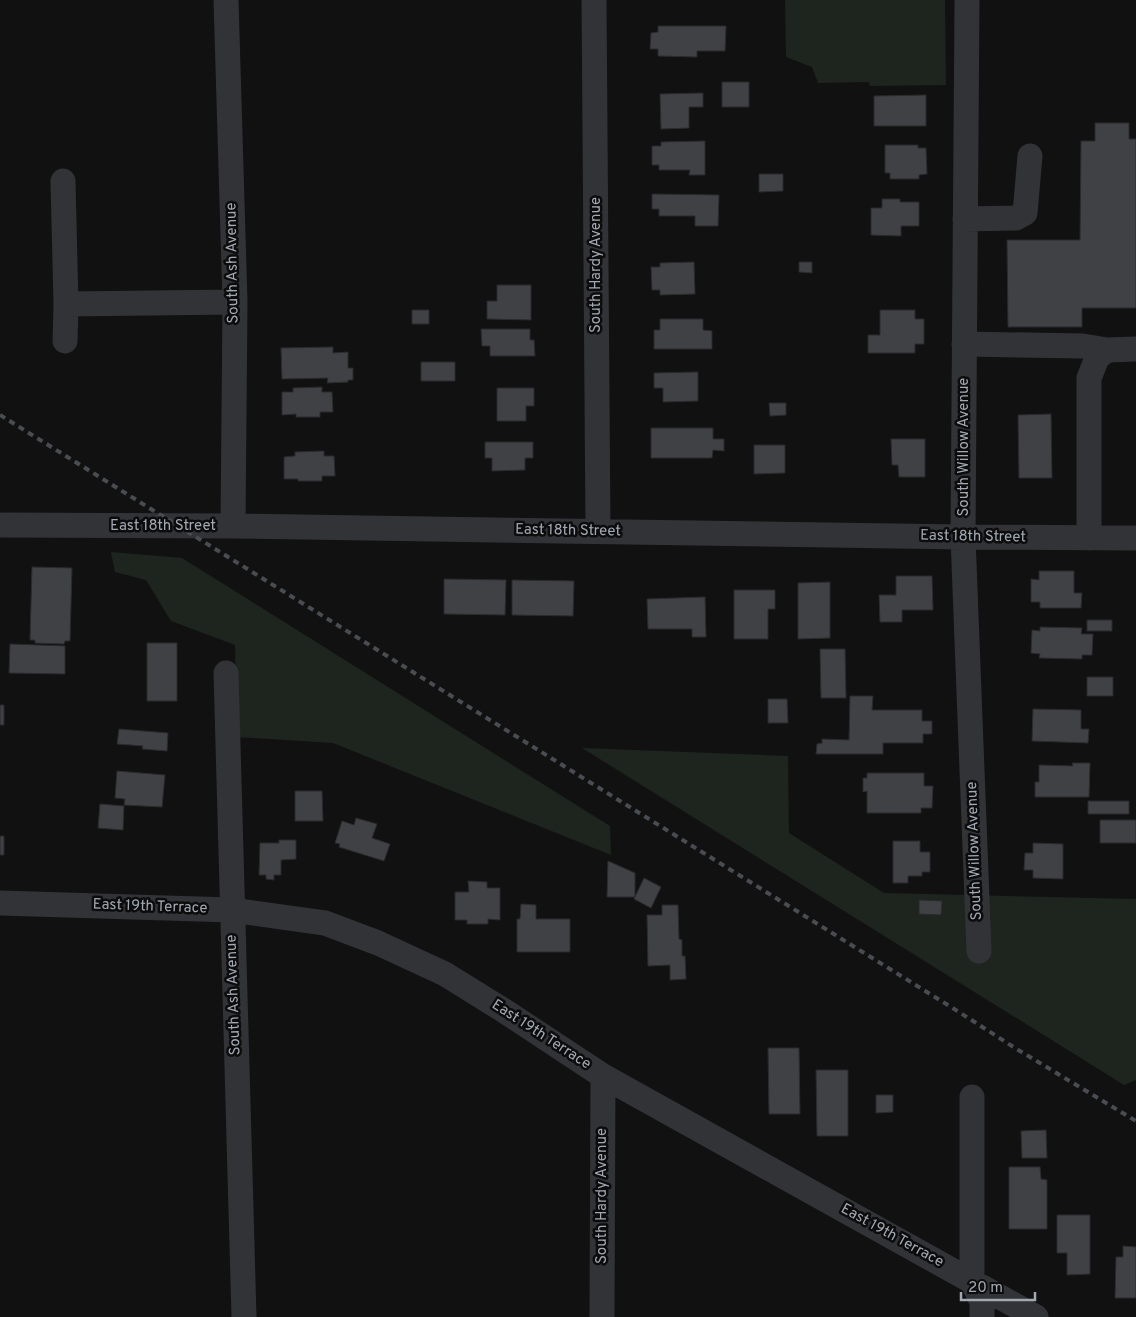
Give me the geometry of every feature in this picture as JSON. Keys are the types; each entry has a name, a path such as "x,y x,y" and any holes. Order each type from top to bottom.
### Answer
{"street":[{"name":"South Ash Avenue","path":"226,0 235,302 233,526"},
{"name":"South Hardy Avenue","path":"594,0 598,531"},
{"name":"South Willow Avenue","path":"967,2 963,537 979,951"},
{"path":"965,218 1016,218 1025,213 1030,156"},
{"path":"63,181 65,341"},
{"path":"66,304 235,302"},
{"path":"964,344 1083,346 1107,350 1136,350"},
{"path":"1089,538 1089,378 1097,358 1107,350"},
{"name":"East 18th Street","path":"0,525 233,526 1136,538"},
{"name":"South Ash Avenue","path":"226,673 244,1317"},
{"name":"East 19th Terrace","path":"0,903 232,910 325,923 378,943 445,974 603,1076 1036,1317"},
{"name":"South Hardy Avenue","path":"602,1317 603,1076"},
{"path":"972,1097 972,1281 982,1302 982,1317"}],"shaded area":[{"path":"785,0 945,0 946,85 870,86 869,82 818,83 812,67 786,57"},
{"path":"111,552 182,558 610,826 611,855 333,743 237,737 235,645 171,621 146,580 115,572"},
{"path":"582,748 788,756 789,833 884,893 1136,899 1136,1080 1124,1085"}],"building":[{"path":"658,26 726,26 725,51 697,51 697,57 658,56 658,49 650,49 651,33 658,32"},
{"path":"722,82 749,82 749,107 722,107"},
{"path":"703,93 703,107 689,107 689,128 661,129 660,94"},
{"path":"926,95 926,126 874,126 874,96"},
{"path":"1095,123 1129,123 1129,139 1136,139 1136,308 1082,308 1082,327 1008,327 1007,240 1080,240 1081,141 1095,141"},
{"path":"705,141 705,175 689,175 690,170 659,170 659,165 652,165 652,146 661,146 661,142"},
{"path":"885,145 918,145 918,148 926,148 927,174 919,175 919,179 890,179 890,173 885,173"},
{"path":"759,174 783,174 783,191 759,192"},
{"path":"652,194 719,195 718,226 695,226 695,216 659,216 659,209 652,209"},
{"path":"882,199 900,199 900,202 919,202 919,226 901,226 901,236 871,235 871,208 882,208"},
{"path":"694,262 695,294 660,295 660,290 652,290 651,267 660,267 660,263"},
{"path":"799,262 812,262 812,273 799,272"},
{"path":"497,285 531,285 531,320 487,319 487,301 497,301"},
{"path":"412,310 429,310 429,324 412,324"},
{"path":"880,310 915,310 915,319 924,319 924,344 915,344 915,353 868,353 868,335 880,335"},
{"path":"660,319 703,319 703,330 712,331 712,349 654,349 654,330 660,330"},
{"path":"481,329 530,329 530,340 534,340 535,356 490,356 490,346 482,346"},
{"path":"333,347 333,353 348,352 348,368 353,368 353,380 327,383 328,378 282,379 281,348"},
{"path":"421,362 455,362 455,381 421,381"},
{"path":"698,372 698,401 663,402 663,388 654,388 654,373"},
{"path":"322,387 322,392 332,392 333,412 320,412 320,417 296,417 296,414 282,415 282,392 293,392 293,388"},
{"path":"497,388 534,388 534,406 526,406 526,421 497,421"},
{"path":"769,403 786,403 786,415 770,416"},
{"path":"1051,414 1052,478 1019,478 1018,415"},
{"path":"651,428 713,428 713,439 724,439 724,451 713,450 712,458 651,458"},
{"path":"891,439 925,439 925,477 899,477 898,465 892,465"},
{"path":"485,442 533,442 533,458 525,458 525,470 492,471 492,458 485,458"},
{"path":"754,445 785,445 785,473 754,474"},
{"path":"324,451 324,456 334,456 335,476 322,476 322,481 284,479 284,457 295,456 295,452"},
{"path":"32,567 72,568 70,641 65,641 64,644 35,643 35,640 30,640"},
{"path":"1039,571 1074,571 1074,593 1082,593 1081,608 1040,608 1040,602 1031,602 1031,579 1039,580"},
{"path":"896,576 932,576 933,610 902,610 902,622 880,622 879,595 896,595"},
{"path":"444,579 506,580 505,615 444,614"},
{"path":"512,580 574,581 573,616 512,615"},
{"path":"830,582 830,638 798,639 798,583"},
{"path":"734,590 775,590 775,609 768,609 768,639 734,639"},
{"path":"705,597 706,637 692,637 692,629 648,629 647,599"},
{"path":"1087,620 1112,620 1112,631 1087,631"},
{"path":"1040,627 1082,628 1081,634 1093,634 1092,655 1082,655 1082,659 1039,658 1040,654 1031,653 1032,630 1040,631"},
{"path":"147,643 177,643 177,701 147,701"},
{"path":"10,644 65,646 65,674 9,673"},
{"path":"820,649 845,649 846,698 821,698"},
{"path":"1087,677 1113,677 1113,696 1087,696"},
{"path":"850,696 873,696 872,710 922,710 922,721 932,721 932,734 923,734 923,743 883,743 883,754 816,754 817,744 822,743 822,739 849,740"},
{"path":"768,699 787,699 788,723 768,723"},
{"path":"0,705 4,705 4,725 0,725"},
{"path":"1033,709 1081,710 1081,729 1089,729 1088,743 1032,741"},
{"path":"119,729 168,733 167,751 142,749 143,746 117,744"},
{"path":"1072,763 1090,763 1089,797 1035,797 1035,782 1039,782 1039,765 1073,766"},
{"path":"117,771 165,775 162,807 124,805 125,799 115,798"},
{"path":"867,773 924,773 924,786 933,786 932,808 921,808 921,813 867,813 867,791 863,792 863,778 867,778"},
{"path":"295,791 322,791 323,821 295,821"},
{"path":"1088,801 1129,801 1129,814 1088,814"},
{"path":"100,804 124,806 123,830 98,828"},
{"path":"356,818 377,824 372,838 390,844 384,861 339,847 340,844 335,843 342,821 354,825"},
{"path":"1100,820 1136,820 1136,843 1100,843"},
{"path":"0,836 4,836 4,855 0,855"},
{"path":"279,840 296,840 296,859 281,860 281,875 274,875 274,880 266,879 266,875 259,875 260,843 279,843"},
{"path":"893,841 920,841 920,852 930,852 930,872 922,872 922,876 908,876 908,883 893,883"},
{"path":"1033,843 1063,844 1063,879 1033,878 1033,870 1024,870 1025,853 1033,853"},
{"path":"608,861 635,873 635,897 607,897"},
{"path":"644,878 661,887 651,908 634,899"},
{"path":"468,881 487,882 487,888 500,888 500,920 488,919 488,924 467,924 467,920 455,920 455,892 469,892"},
{"path":"919,900 942,901 941,915 919,914"},
{"path":"521,904 536,905 536,919 570,919 570,952 517,952 517,919 520,919"},
{"path":"662,905 678,905 679,939 682,940 682,956 685,956 686,979 670,980 670,965 648,966 647,915 662,915"},
{"path":"768,1048 799,1048 800,1114 769,1114"},
{"path":"816,1070 848,1070 848,1136 817,1136"},
{"path":"876,1095 893,1095 893,1112 876,1113"},
{"path":"1046,1130 1047,1158 1022,1158 1021,1131"},
{"path":"1009,1167 1040,1167 1041,1179 1047,1180 1047,1229 1009,1229"},
{"path":"1057,1215 1090,1215 1090,1274 1067,1275 1067,1253 1057,1253"},
{"path":"1123,1246 1136,1247 1136,1298 1115,1298 1116,1257 1123,1257"}],"railway":[{"path":"0,415 1015,1048 1136,1121"}]}
